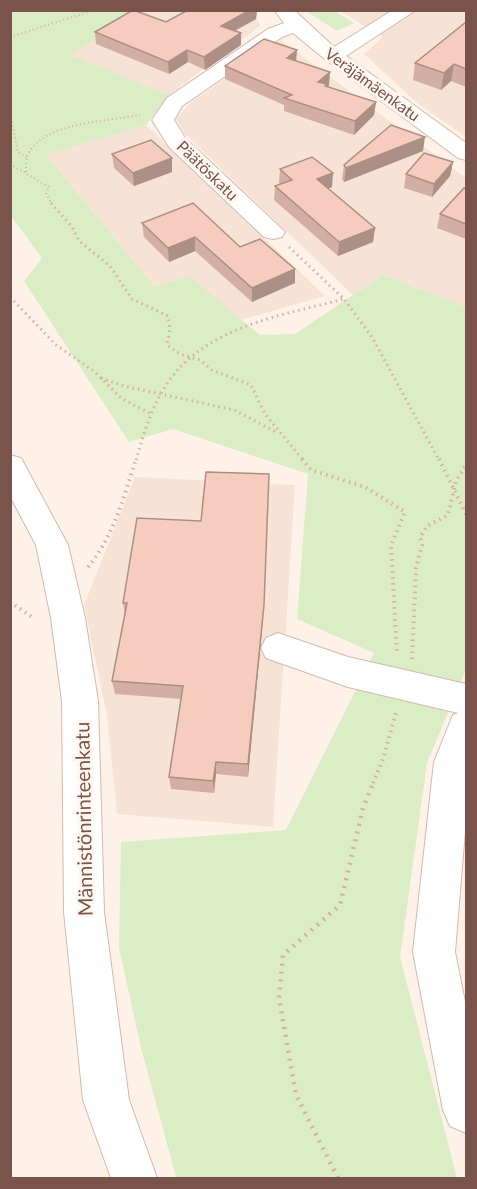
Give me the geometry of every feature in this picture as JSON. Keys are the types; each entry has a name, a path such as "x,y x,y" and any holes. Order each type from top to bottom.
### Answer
{"street":[{"path":"333,56 407,10"},
{"path":"174,102 275,33 289,18"},
{"name":"Veräjämäenkatu","path":"289,18 333,56 466,153"},
{"name":"Päätöskatu","path":"174,102 163,120 177,141 273,232"},
{"name":"Männistönrinteenkatu","path":"10,466 52,545 61,583 80,701 84,912 106,1100 134,1179"},
{"path":"278,648 348,672 466,699"},
{"path":"466,726 453,762 434,952 466,1110"}],"path":[{"path":"10,37 94,10"},
{"path":"26,172 28,152 38,142 58,130 87,122 133,117 159,110 174,102"},
{"path":"10,114 16,130 14,137 18,152 27,158"},
{"path":"10,164 49,187 46,193 53,207 72,227 79,241 110,266 132,299 168,316 170,329 167,345 180,354 200,360 212,370 251,385 265,414 311,470 365,487 405,512 391,545 404,685"},
{"path":"273,232 344,299 372,337 454,487 466,514"},
{"path":"10,297 56,345 101,378 121,398 151,414"},
{"path":"61,583 85,570 94,561 114,522 151,414 161,393 176,371 208,344 239,329 344,299"},
{"path":"101,378 234,410 280,433"},
{"path":"338,1179 296,1095 279,998 283,956 318,922 340,906 363,808 383,759 404,685 417,585 416,568 422,544 420,537 427,526 448,515 454,487 462,468 466,465"},
{"path":"10,602 41,623"}],"shaded area":[{"path":"139,11 253,11 260,26 169,95 69,55"},
{"path":"340,11 466,11 466,137 416,102 364,54 383,37"},
{"path":"281,40 466,178 466,307 383,275 353,295 185,134 176,119 190,103"},
{"path":"146,125 325,296 241,320 189,277 155,287 46,155"},
{"path":"135,477 295,485 273,827 117,814 107,715 84,605"}],"green space":[{"path":"11,11 139,11 70,55 169,95 146,125 46,155 155,287 189,276 260,335 295,334 383,275 466,307 466,669 427,763 400,957 457,1178 176,1177 141,1048 119,948 121,842 286,830 374,653 297,619 308,474 173,429 129,442 24,281 42,258 11,216"},
{"path":"306,11 334,11 354,23 337,31"}],"building":[{"path":"133,10 166,22 188,10 250,10 221,26 241,33 204,57 187,50 168,62 95,32"},
{"path":"466,22 466,69 454,64 444,73 415,63"},
{"path":"264,39 297,50 287,58 330,72 318,82 327,84 325,86 376,102 355,121 284,98 292,95 225,66"},
{"path":"391,125 425,137 346,168 344,165"},
{"path":"151,140 172,158 133,173 112,154"},
{"path":"424,153 453,162 434,184 406,174"},
{"path":"312,157 333,173 317,179 375,228 339,242 275,186 292,180 280,169"},
{"path":"464,188 466,189 466,224 440,214"},
{"path":"193,203 240,247 260,239 295,269 252,288 195,237 168,248 142,223"},
{"path":"206,472 269,474 264,605 248,764 216,762 213,781 169,777 183,686 112,681 127,603 123,603 137,518 201,521"}]}
